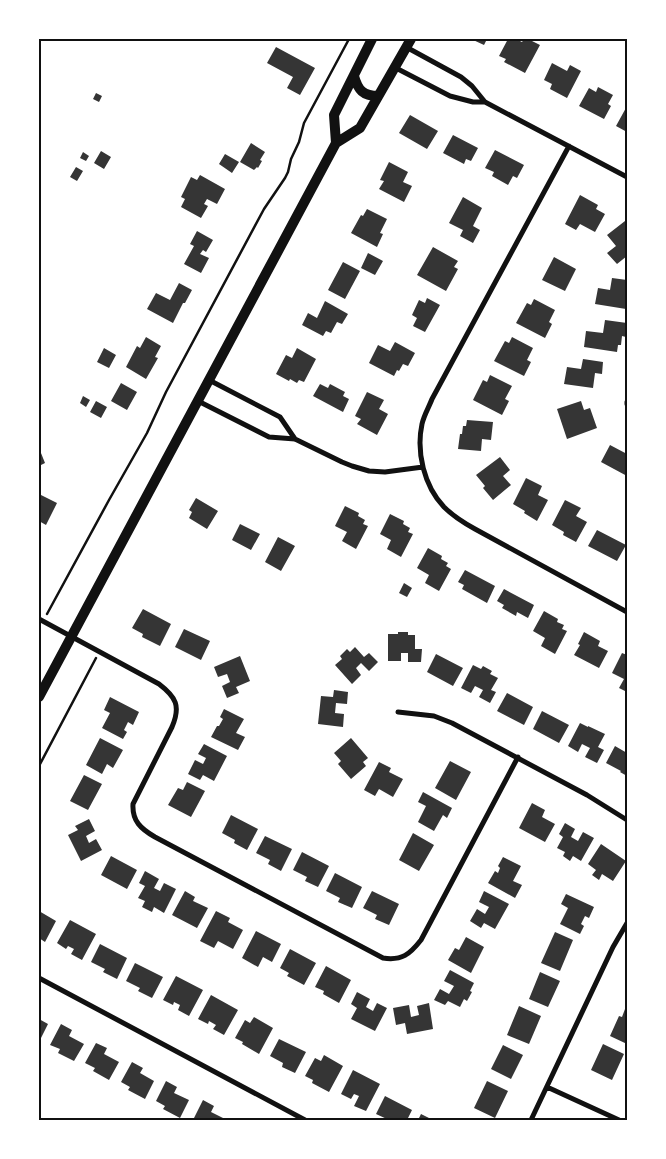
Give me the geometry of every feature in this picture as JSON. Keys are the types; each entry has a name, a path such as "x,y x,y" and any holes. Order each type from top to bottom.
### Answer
{"main road":[{"path":"336,143 334,115 372,39"},
{"path":"39,697 336,143 360,128 408,43"},
{"path":"354,76 356,85 360,90 365,94 378,96"}],"street":[{"path":"408,43 461,77 472,86 485,102 627,177"},
{"path":"394,67 450,96 468,101 485,102"},
{"path":"568,146 432,399 422,424 420,438 423,468 426,480 436,497 443,506 462,522 627,612"},
{"path":"208,380 280,417 295,439"},
{"path":"198,400 269,437 295,439 342,462 369,471 385,472 423,468"},
{"path":"39,619 159,684 168,691 175,702 177,708 174,722 133,804 134,819 139,826 155,837 383,958 397,959 405,956 421,940 518,757"},
{"path":"398,712 434,716 452,723 587,794 627,820"},
{"path":"531,1120 612,947 627,923"},
{"path":"39,978 305,1120"},
{"path":"546,1087 619,1120"}],"path":[{"path":"47,614 116,485 147,433 166,392 264,210 286,178 304,123 348,39"},
{"path":"39,766 96,660"}],"building":[{"path":"471,39 487,39 484,45"},
{"path":"508,39 516,39 522,42 524,39 528,39 540,45 525,73 504,62 506,59 499,56"},
{"path":"276,47 315,68 300,95 287,88 293,77 267,63"},
{"path":"552,63 567,71 570,65 581,71 567,98 550,89 552,84 544,80"},
{"path":"598,87 613,95 608,104 611,106 604,119 579,106 589,88 596,92"},
{"path":"96,93 102,96 99,102 93,99"},
{"path":"627,106 627,132 616,126"},
{"path":"410,115 438,131 427,149 399,133"},
{"path":"453,135 478,148 471,161 466,159 464,164 443,153"},
{"path":"251,143 265,152 258,168 254,170 240,162"},
{"path":"495,150 524,165 517,178 513,176 508,185 492,176 494,172 485,168"},
{"path":"101,151 111,157 104,169 94,163"},
{"path":"83,152 89,156 86,161 80,158"},
{"path":"225,154 239,162 232,173 219,164"},
{"path":"389,162 408,172 403,182 412,186 404,202 379,189 384,181 380,180"},
{"path":"76,167 83,171 77,181 70,177"},
{"path":"200,175 225,189 217,204 207,199 204,204 208,206 201,218 181,207 185,199 181,197 191,177 197,180"},
{"path":"580,195 598,205 596,209 605,214 595,232 580,224 576,230 565,224"},
{"path":"463,197 482,208 473,226 480,230 473,243 460,236 463,230 449,223"},
{"path":"367,209 387,219 380,233 383,234 377,247 351,233 361,215 363,216"},
{"path":"625,221 627,224 627,256 617,264 607,253 616,246 607,235"},
{"path":"197,231 213,240 206,252 203,250 200,254 209,258 201,273 184,264 194,246 190,244"},
{"path":"433,247 458,261 454,267 458,269 446,291 417,275"},
{"path":"368,253 383,261 375,275 361,268"},
{"path":"554,257 576,269 565,291 542,280"},
{"path":"343,262 360,271 345,299 328,290"},
{"path":"612,278 627,280 626,309 595,304 598,288 610,290"},
{"path":"179,283 192,290 173,323 147,309 156,293 170,300"},
{"path":"427,298 440,305 425,332 413,326 417,318 412,315 419,300 425,303"},
{"path":"534,299 555,310 549,322 552,324 545,338 516,323 527,303 531,305"},
{"path":"325,301 348,314 342,324 337,322 331,333 326,331 323,336 302,325 308,313 317,318"},
{"path":"605,320 627,323 626,337 622,336 621,345 618,345 617,352 584,347 586,331 603,333"},
{"path":"146,337 161,346 155,357 158,358 146,379 126,367 137,346 140,348"},
{"path":"512,337 533,348 527,360 531,362 524,376 494,361 505,341 509,343"},
{"path":"395,342 415,353 408,366 403,364 394,376 369,363 378,345 390,351"},
{"path":"104,348 116,355 109,368 97,362"},
{"path":"297,348 316,359 304,382 299,380 297,383 276,374 286,355 292,358"},
{"path":"583,359 603,362 602,374 595,373 593,388 564,384 567,367 581,369"},
{"path":"490,375 512,386 505,399 509,401 502,415 473,400 483,380 487,382"},
{"path":"121,383 137,392 127,410 111,401"},
{"path":"320,384 328,388 330,384 345,392 343,396 349,399 343,412 313,396"},
{"path":"367,392 384,400 379,409 388,414 377,435 357,424 361,419 355,416"},
{"path":"83,396 90,400 86,407 80,403"},
{"path":"96,401 107,407 101,418 90,412"},
{"path":"581,401 584,410 590,408 597,428 567,439 557,409"},
{"path":"467,420 493,422 491,440 482,439 481,451 458,449 460,434 462,434 463,426 466,426"},
{"path":"610,445 627,454 627,476 601,462"},
{"path":"39,448 45,463 39,466"},
{"path":"500,457 510,470 503,476 511,485 493,500 483,488 485,486 476,475"},
{"path":"526,478 542,486 538,495 548,500 537,521 513,504"},
{"path":"39,494 57,503 46,525 39,521"},
{"path":"196,498 218,511 207,529 189,518 192,512 189,510"},
{"path":"565,500 581,508 576,516 587,522 576,542 563,535 564,532 552,525"},
{"path":"345,506 359,513 358,516 365,520 363,524 368,526 356,549 342,541 347,532 335,526"},
{"path":"390,514 404,521 403,524 410,528 408,532 413,534 401,557 387,549 391,540 380,534"},
{"path":"240,524 260,534 251,550 232,540"},
{"path":"597,530 626,545 617,561 588,546"},
{"path":"278,537 295,546 281,571 265,562"},
{"path":"428,548 442,556 441,559 448,563 446,566 451,569 439,591 425,583 429,575 417,568"},
{"path":"465,570 495,586 487,603 462,589 464,585 458,582"},
{"path":"404,583 412,588 407,597 399,593"},
{"path":"504,589 534,605 528,618 517,612 516,616 502,608 504,605 497,601"},
{"path":"143,609 171,624 160,646 142,637 143,634 132,628"},
{"path":"544,611 558,619 557,622 564,625 562,629 567,631 555,654 541,646 545,638 533,631"},
{"path":"184,629 210,641 201,660 175,647"},
{"path":"398,632 408,632 408,635 415,635 415,649 422,649 421,662 408,662 408,653 401,653 401,661 388,661 388,634 398,634"},
{"path":"584,632 600,641 598,646 608,651 599,668 574,655 580,645 578,644"},
{"path":"355,647 364,657 369,653 378,662 369,671 361,663 356,668 361,675 352,684 335,665 342,659 340,656 347,649 350,652"},
{"path":"622,653 627,655 627,692 619,688 624,679 612,673"},
{"path":"436,654 463,668 453,686 427,672"},
{"path":"240,656 250,681 236,687 239,693 227,698 222,686 230,682 227,674 218,677 214,667"},
{"path":"473,665 481,669 483,666 492,671 490,674 498,678 491,690 496,692 490,703 479,697 483,690 475,686 471,693 461,688"},
{"path":"334,690 348,692 347,704 336,703 335,713 344,714 343,727 318,724 321,696 333,697"},
{"path":"507,693 533,707 524,725 497,711"},
{"path":"110,697 139,712 133,725 128,722 124,730 127,732 123,739 102,728 110,713 104,710"},
{"path":"224,709 244,719 236,733 245,737 238,750 211,737 223,719 220,717"},
{"path":"542,711 569,725 559,743 533,729"},
{"path":"580,723 605,734 598,747 604,750 597,763 585,757 590,748 582,744 578,752 568,746"},
{"path":"100,738 123,750 113,768 107,764 102,774 86,765"},
{"path":"351,738 368,758 363,762 366,766 351,779 338,764 341,761 334,753"},
{"path":"204,744 227,756 214,781 203,775 200,780 188,774 195,760 203,764 206,758 198,754"},
{"path":"615,746 627,753 627,776 606,763"},
{"path":"450,761 471,772 456,800 435,788"},
{"path":"379,762 391,768 389,772 403,779 393,797 379,789 375,796 364,790"},
{"path":"84,775 102,784 88,810 70,801"},
{"path":"187,782 205,791 191,817 168,805 178,788 183,790"},
{"path":"423,792 452,808 447,818 443,815 434,831 418,822 426,806 418,802"},
{"path":"532,803 545,810 542,817 555,824 545,842 519,828"},
{"path":"231,815 258,829 247,850 234,843 235,840 222,833"},
{"path":"89,819 95,831 86,836 89,843 96,839 102,850 81,861 68,835 78,830 75,826"},
{"path":"565,823 575,829 571,837 578,841 583,832 594,838 581,861 573,856 570,861 563,856 565,852 557,848 563,837 559,834"},
{"path":"413,833 434,845 419,871 399,860"},
{"path":"265,836 292,849 281,871 268,864 270,860 256,853"},
{"path":"601,844 626,861 613,881 602,874 599,880 592,875 596,870 588,864"},
{"path":"302,852 329,866 318,887 305,881 307,877 293,870"},
{"path":"111,856 137,870 127,889 101,875"},
{"path":"503,857 521,866 513,881 522,885 515,898 488,883 495,871 498,873 500,868 498,866"},
{"path":"145,871 159,879 154,888 160,891 164,883 176,889 164,913 154,907 152,912 142,907 145,901 138,898 145,886 139,883"},
{"path":"335,873 362,887 352,908 338,902 340,898 326,891"},
{"path":"185,891 195,897 193,901 208,908 197,928 172,915"},
{"path":"372,891 399,904 389,925 375,919 377,915 363,908"},
{"path":"484,891 509,904 495,929 484,923 481,928 470,921 477,909 485,914 489,907 479,902"},
{"path":"566,894 594,907 589,918 585,916 581,924 584,926 580,934 560,924 568,908 561,904"},
{"path":"39,911 56,921 45,942 39,938"},
{"path":"216,911 230,918 228,922 243,930 233,949 218,941 214,948 200,941"},
{"path":"70,920 96,934 82,960 71,954 74,949 68,946 66,949 57,943"},
{"path":"256,931 281,944 272,962 263,957 258,967 242,958"},
{"path":"555,932 573,940 560,971 541,963"},
{"path":"466,937 484,947 471,973 448,960 455,948 459,950"},
{"path":"100,944 127,958 117,979 103,972 105,969 91,962"},
{"path":"290,949 316,963 304,985 287,976 289,973 280,968"},
{"path":"135,963 163,977 152,998 138,991 140,988 126,981"},
{"path":"326,966 351,980 339,1003 323,994 324,991 315,987"},
{"path":"450,970 474,983 467,1001 464,999 460,1007 448,1001 445,1005 434,1000 440,989 449,994 454,986 444,981"},
{"path":"540,972 560,981 548,1007 529,999"},
{"path":"176,976 203,990 189,1016 178,1010 180,1005 174,1002 173,1005 163,1000"},
{"path":"357,992 370,999 366,1007 373,1011 377,1003 387,1008 375,1031 351,1019 357,1008 351,1004"},
{"path":"211,995 238,1010 224,1035 213,1029 216,1025 209,1021 208,1024 198,1019"},
{"path":"429,1003 433,1029 407,1034 405,1023 396,1025 393,1008 409,1005 411,1017 419,1015 417,1006"},
{"path":"519,1006 541,1016 529,1044 507,1035"},
{"path":"625,1009 627,1010 627,1044 610,1036 619,1016 622,1017"},
{"path":"254,1017 273,1028 259,1054 235,1038 245,1020 250,1023"},
{"path":"39,1019 48,1024 39,1042"},
{"path":"61,1024 72,1030 69,1036 84,1044 74,1061 58,1053 60,1049 50,1045"},
{"path":"279,1039 306,1052 295,1073 282,1067 283,1063 270,1056"},
{"path":"96,1043 107,1048 104,1054 119,1062 109,1080 93,1071 95,1068 85,1063"},
{"path":"603,1044 624,1054 612,1080 591,1070"},
{"path":"503,1045 523,1055 511,1079 491,1069"},
{"path":"324,1055 343,1066 329,1092 312,1083 313,1080 305,1076 315,1058 321,1061"},
{"path":"132,1062 143,1068 140,1073 154,1081 145,1099 128,1090 130,1087 121,1082"},
{"path":"353,1070 380,1084 366,1111 354,1106 359,1096 354,1094 351,1099 341,1094"},
{"path":"166,1081 177,1087 174,1093 189,1100 180,1118 163,1109 165,1106 156,1101"},
{"path":"487,1081 508,1091 495,1118 474,1108"},
{"path":"385,1096 412,1110 407,1120 389,1120 376,1114"},
{"path":"203,1100 214,1106 211,1112 227,1120 193,1120"},
{"path":"421,1114 433,1120 418,1120"}]}
